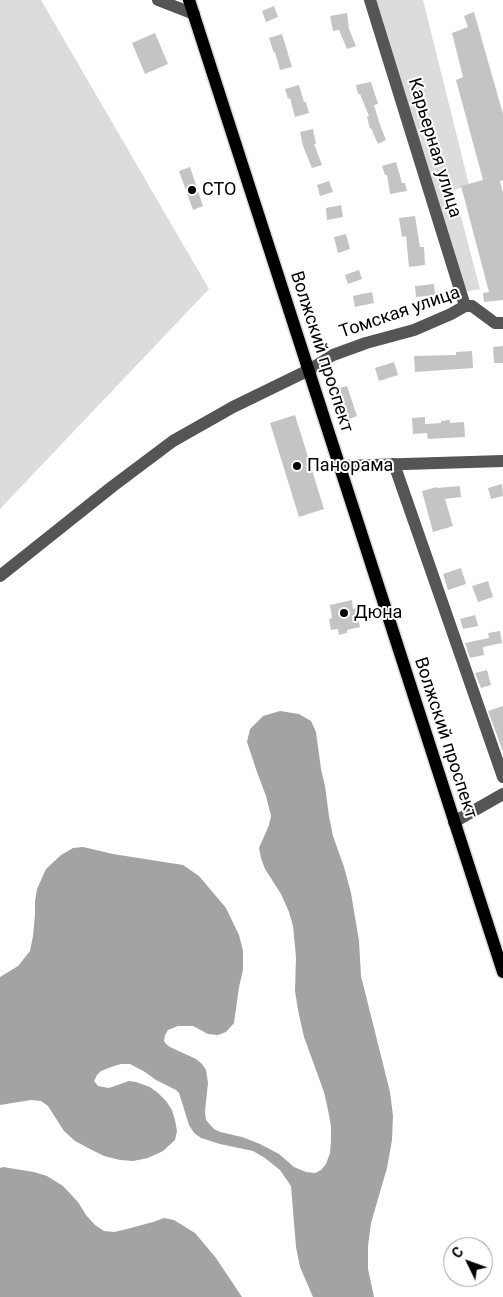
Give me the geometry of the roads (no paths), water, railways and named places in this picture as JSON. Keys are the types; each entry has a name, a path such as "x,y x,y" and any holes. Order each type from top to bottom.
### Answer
{"main road":[{"name":"Волжский проспект","path":"190,0 503,972"}],"street":[{"path":"158,0 194,14"},
{"name":"Карьерная улица","path":"370,0 465,306"},
{"name":"Томская улица","path":"0,576 173,441 233,406 309,370 333,355 366,343 414,330 452,314 465,306 472,306 495,323 503,323"},
{"path":"339,466 502,462"},
{"path":"394,464 503,777"},
{"path":"454,822 503,794"}],"place":[{"name":"СТО","path":"192,190"},
{"name":"Панорама","path":"297,466"},
{"name":"Дюна","path":"344,613"}]}
